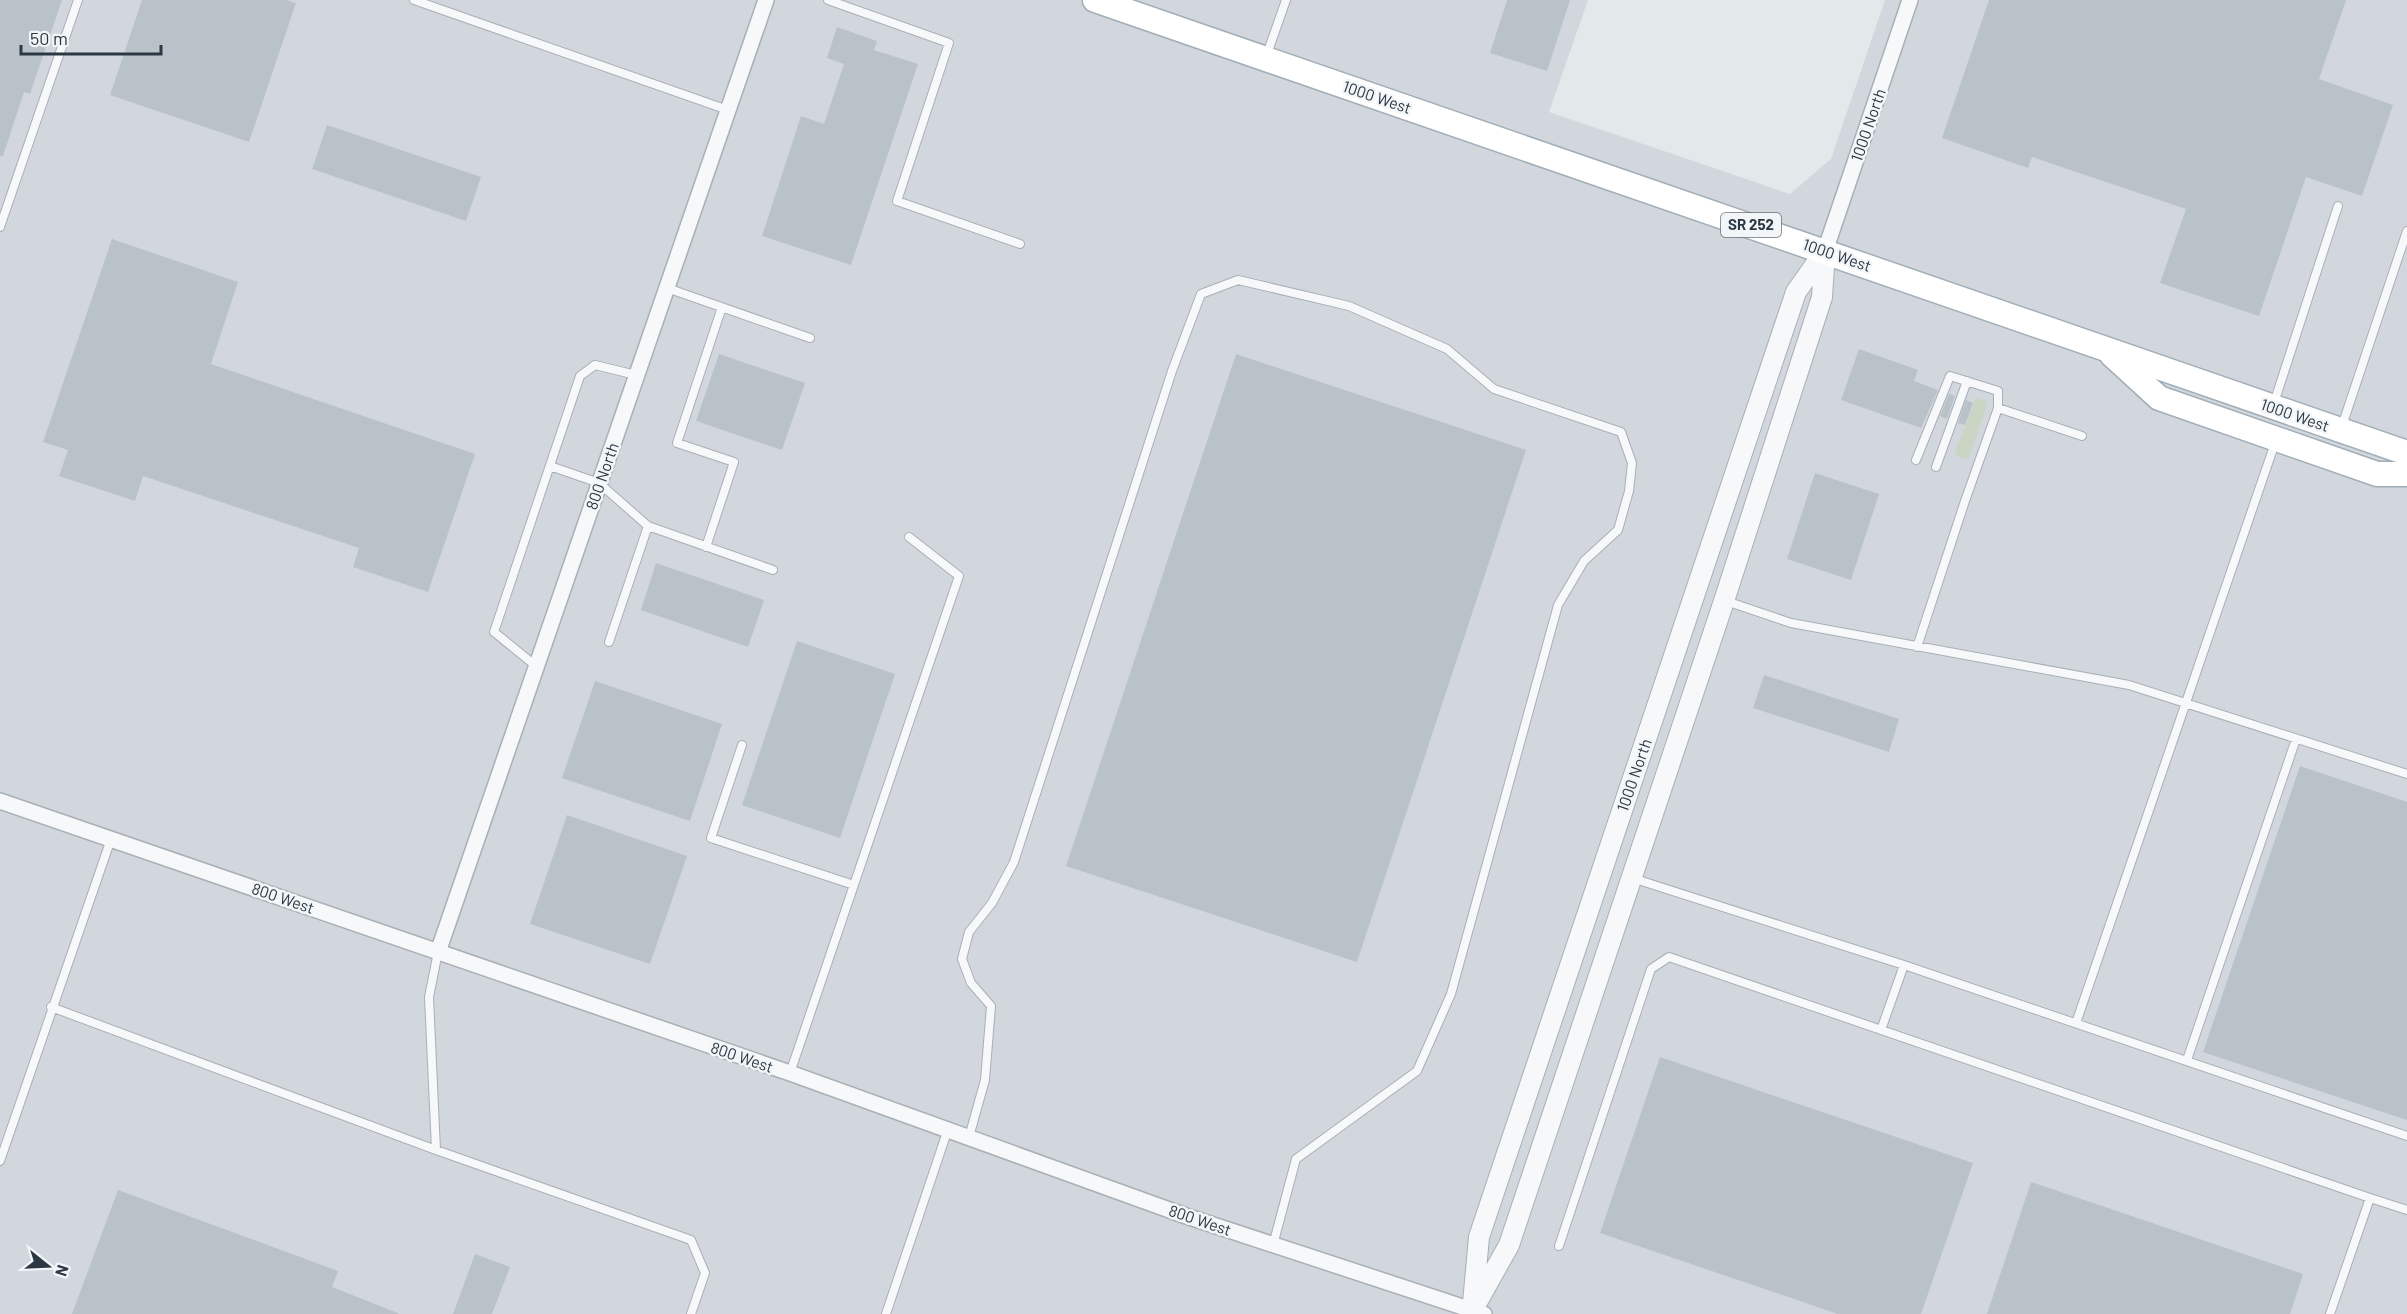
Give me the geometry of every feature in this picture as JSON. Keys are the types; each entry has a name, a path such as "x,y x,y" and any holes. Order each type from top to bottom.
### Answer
{"main road":[{"name":"1000 West","path":"1095,0 2407,453"},
{"path":"2105,348 2159,398 2377,474 2407,474"}],"street":[{"name":"800 North","path":"438,952 766,0"},
{"name":"1000 North","path":"1476,1313 1509,1245 1724,601 1822,297 1825,251 1910,0"},
{"name":"1000 North","path":"1476,1313 1479,1237 1796,292 1825,251"},
{"name":"800 West","path":"0,801 790,1073 1273,1245 1476,1313"}],"lane":[{"path":"0,227 78,0"},
{"path":"414,0 728,110"},
{"path":"828,0 949,43 897,201 1020,244"},
{"path":"1265,59 1286,0"},
{"path":"2272,407 2337,206"},
{"path":"2341,431 2407,231"},
{"path":"969,1137 986,1080 991,1006 971,983 962,958 969,932 992,903 1014,862 1172,371 1201,294 1238,280 1349,306 1447,349 1494,389 1621,432 1632,463 1629,491 1618,530 1584,561 1558,605 1451,994 1417,1071 1296,1159 1273,1245"},
{"path":"666,288 810,338"},
{"path":"706,547 734,462 677,443 722,307"},
{"path":"536,666 494,632 580,376 595,365 636,375"},
{"path":"1916,460 1950,376 1998,391 1998,408 1917,647"},
{"path":"1936,467 1967,381"},
{"path":"1998,408 2082,436"},
{"path":"2076,1023 2277,439"},
{"path":"550,466 599,483 648,526 773,570"},
{"path":"609,642 648,526"},
{"path":"790,1073 958,576 909,537"},
{"path":"1724,601 1791,623 2129,685 2407,774"},
{"path":"2187,1060 2296,739"},
{"path":"742,745 711,838 854,885"},
{"path":"0,1161 51,1007 111,839"},
{"path":"1631,878 1904,964 2407,1136"},
{"path":"436,1150 429,997 438,952"},
{"path":"1559,1246 1651,969 1669,957 2407,1210"},
{"path":"1881,1030 1904,964"},
{"path":"51,1007 436,1150 691,1240 705,1273 691,1314"},
{"path":"886,1314 948,1129"},
{"path":"2330,1314 2370,1198"}],"shaded area":[{"path":"0,0 1588,0 1549,112 1790,194 1831,159 1885,0 2407,0 2407,1314 0,1314"}],"green space":[{"path":"1976,398 1986,401 1986,409 1969,457 1962,459 1955,453"}],"building":[{"path":"0,0 62,0 30,94 24,92 3,156 0,156"},
{"path":"142,0 287,0 296,3 249,142 110,95"},
{"path":"1507,0 1570,0 1547,71 1490,53"},
{"path":"1989,0 2346,0 2319,79 2393,105 2362,196 2306,177 2259,316 2160,283 2186,209 2032,157 2028,168 1942,138"},
{"path":"837,27 877,41 874,50 918,64 851,265 762,236 801,116 824,124 844,64 827,58"},
{"path":"327,125 481,177 466,221 312,169"},
{"path":"112,239 238,282 211,364 475,454 428,592 353,567 359,548 143,476 135,501 59,476 68,450 43,442"},
{"path":"1859,349 1918,370 1914,381 1938,390 1921,428 1841,400"},
{"path":"719,354 805,383 782,450 696,421"},
{"path":"1236,354 1526,450 1357,962 1066,866"},
{"path":"1949,394 1955,396 1947,419 1940,416"},
{"path":"1966,400 1973,403 1965,425 1958,423"},
{"path":"1815,473 1879,494 1851,580 1787,559"},
{"path":"656,563 764,600 748,647 641,610"},
{"path":"797,641 895,674 840,838 742,805"},
{"path":"1764,675 1899,719 1889,752 1753,708"},
{"path":"595,681 722,724 690,821 562,778"},
{"path":"2300,766 2407,802 2407,1120 2203,1052"},
{"path":"567,815 687,856 650,964 530,924"},
{"path":"1660,1057 1973,1163 1921,1314 1838,1314 1600,1233"},
{"path":"2031,1182 2303,1274 2290,1314 1987,1314"},
{"path":"118,1190 338,1271 332,1287 400,1314 72,1314"},
{"path":"475,1254 510,1267 492,1314 453,1314"}]}
